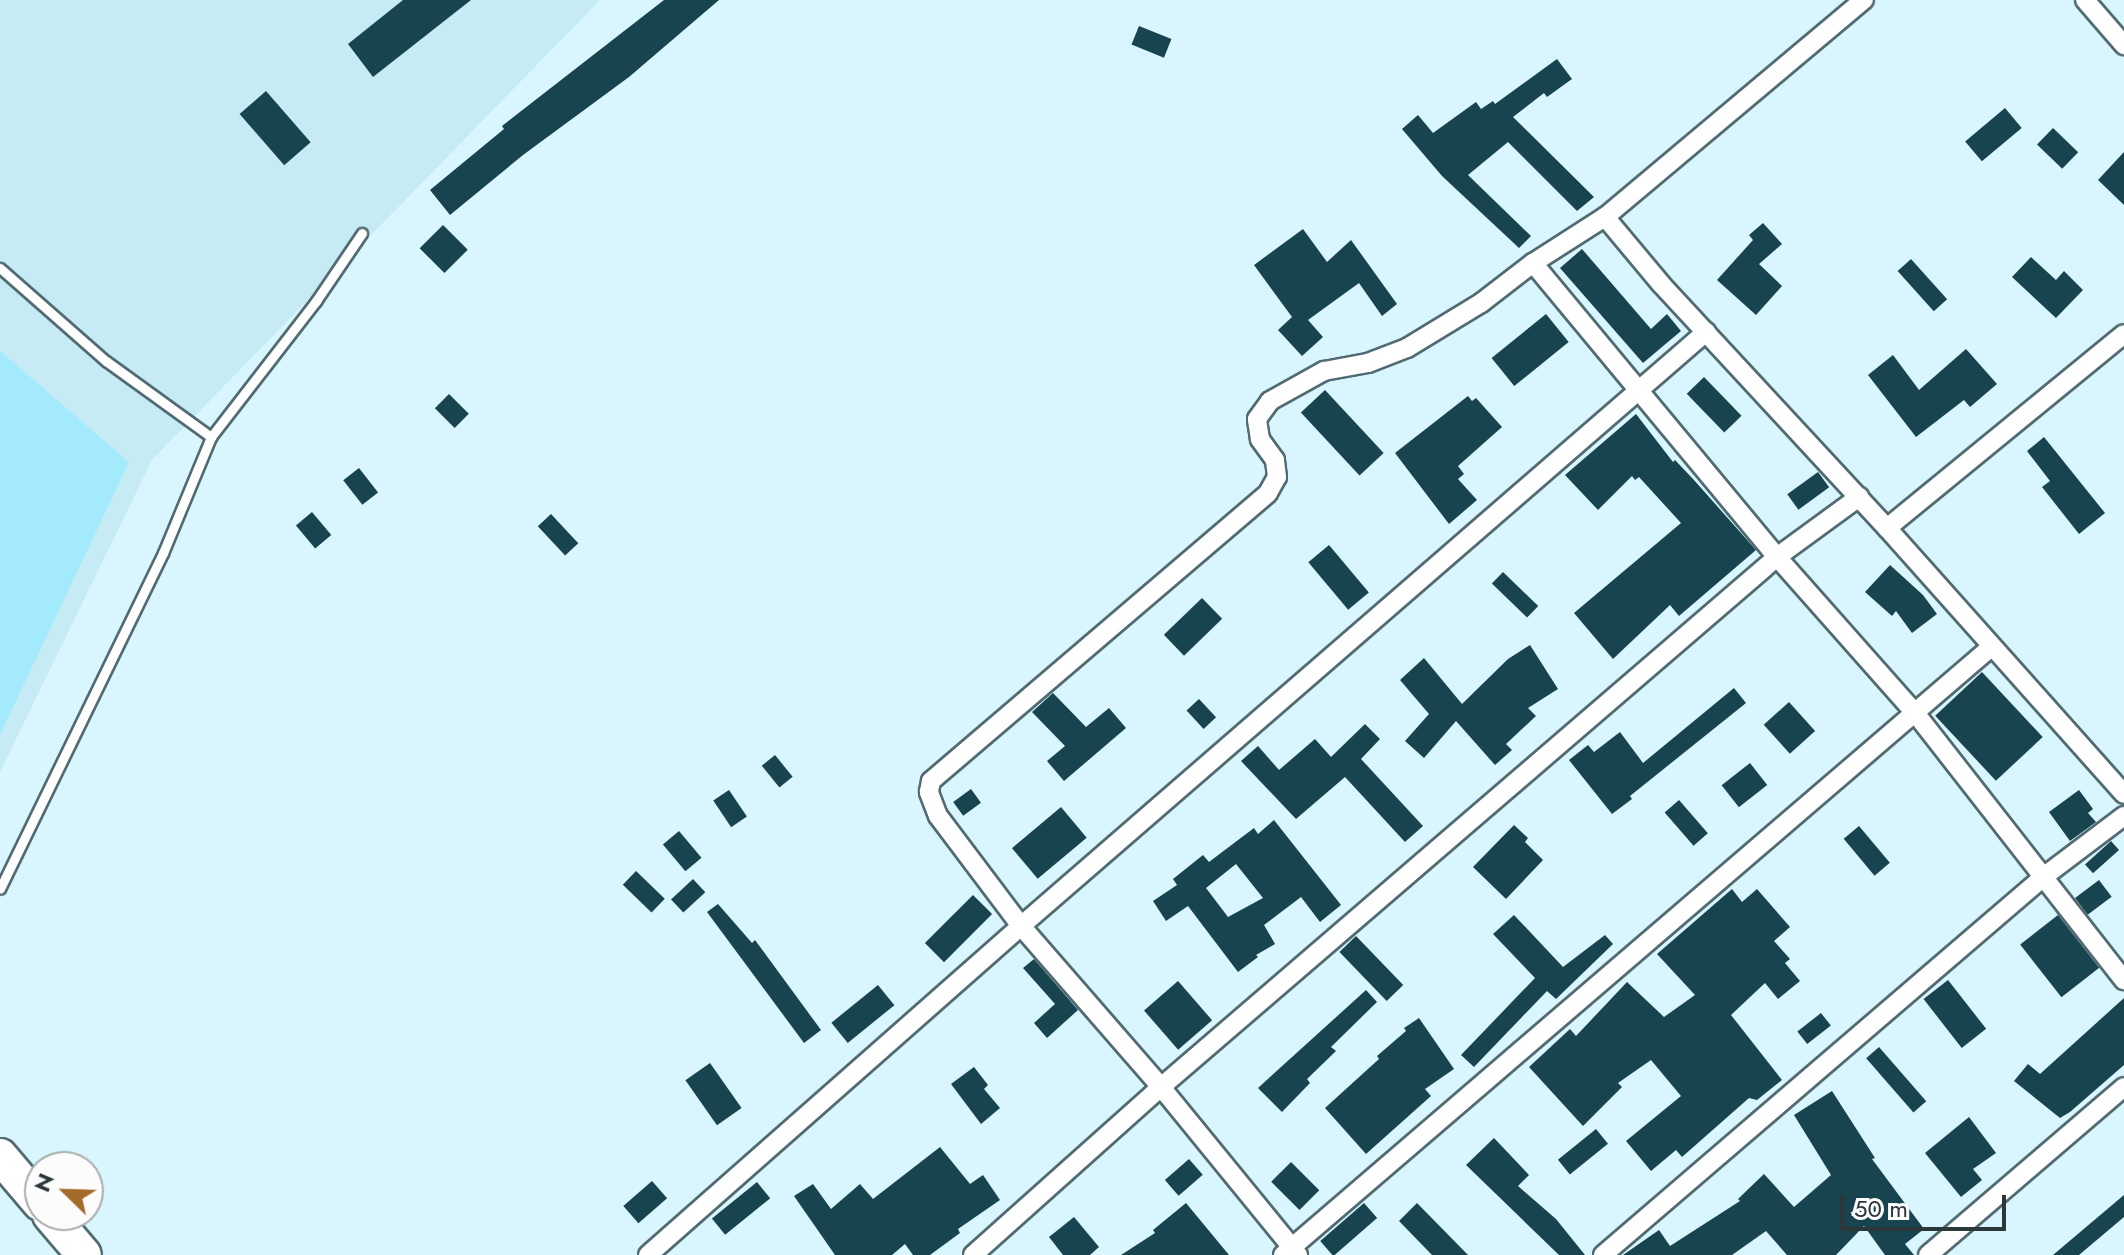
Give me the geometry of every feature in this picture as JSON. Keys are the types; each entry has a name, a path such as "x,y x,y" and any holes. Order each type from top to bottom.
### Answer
{"highway":[{"path":"0,1156 24,1184"},
{"path":"64,1231 84,1255"}],"street":[{"path":"1864,0 1605,217 1533,263 1481,303 1407,348 1368,363 1324,371 1261,408 1257,419 1260,439 1275,460 1277,477 1268,493 931,781 929,792 938,816 1021,926 1161,1087 1291,1253 1991,647"},
{"path":"2085,0 2124,45"},
{"path":"1605,217 2124,794"},
{"path":"1533,263 1777,557 1916,714 2124,980"},
{"path":"648,1255 669,1248 1021,926 1706,332"},
{"path":"1887,528 2124,334"},
{"path":"973,1255 1161,1087 1777,557 1859,497"},
{"path":"1603,1255 2042,878 2124,816"},
{"path":"1928,1255 2124,1087"}],"lane":[{"path":"0,888 163,553 211,437 316,301 362,233"},
{"path":"0,268 106,361 211,437"}],"shaded area":[{"path":"0,0 600,0 152,460 0,772"},
{"path":"0,351 129,462 0,735"}],"building":[{"path":"403,0 471,0 373,77 348,44"},
{"path":"664,0 719,0 629,77 523,155 450,215 430,190 504,129 502,126"},
{"path":"1139,26 1171,39 1164,58 1132,45"},
{"path":"1557,59 1572,79 1547,97 1544,93 1513,117 1594,197 1577,211 1508,142 1468,175 1531,236 1519,248 1442,176 1402,129 1418,115 1433,133 1476,102 1481,109 1493,101 1495,104"},
{"path":"266,91 311,142 284,165 240,114"},
{"path":"2005,108 2022,128 1982,161 1965,141"},
{"path":"2053,128 2078,152 2062,169 2037,145"},
{"path":"2124,152 2124,205 2098,180"},
{"path":"1763,223 1782,244 1759,264 1782,286 1756,315 1717,280 1753,240 1749,235"},
{"path":"443,225 468,250 444,273 420,248"},
{"path":"1303,229 1327,262 1351,240 1397,304 1382,316 1359,283 1308,320 1323,337 1302,356 1278,330 1292,317 1254,265"},
{"path":"1582,249 1651,329 1667,314 1681,331 1643,363 1560,268"},
{"path":"2031,257 2056,280 2064,271 2083,290 2056,318 2012,277"},
{"path":"1911,259 1947,299 1934,311 1898,271"},
{"path":"1546,314 1569,342 1514,386 1492,358"},
{"path":"1966,349 1997,384 1970,407 1964,400 1916,437 1868,375 1893,355 1919,390"},
{"path":"1704,377 1742,416 1724,433 1687,394"},
{"path":"1325,390 1384,453 1360,475 1301,413"},
{"path":"449,394 469,414 455,428 435,408"},
{"path":"1468,396 1472,401 1476,398 1502,427 1458,466 1464,474 1458,479 1477,500 1449,524 1395,453"},
{"path":"1636,414 1673,462 1675,460 1694,480 1756,550 1679,616 1670,605 1613,659 1574,613 1681,523 1639,477 1635,480 1632,476 1598,510 1565,475"},
{"path":"2044,437 2105,513 2079,534 2042,487 2050,481 2027,451"},
{"path":"359,468 378,492 362,505 343,480"},
{"path":"1818,472 1829,487 1798,510 1787,494"},
{"path":"312,512 331,535 315,548 296,525"},
{"path":"551,514 578,543 565,556 538,526"},
{"path":"1329,545 1369,592 1348,610 1308,562"},
{"path":"1890,565 1923,595 1937,614 1912,633 1896,611 1892,616 1865,592"},
{"path":"1503,572 1538,606 1527,618 1492,584"},
{"path":"1202,598 1222,619 1184,656 1164,635"},
{"path":"1530,645 1558,689 1528,708 1536,716 1506,744 1512,750 1495,765 1456,721 1424,758 1405,741 1429,714 1400,680 1424,658 1462,704 1508,659"},
{"path":"1982,672 2043,737 1996,781 1935,716"},
{"path":"1734,688 1746,703 1612,814 1569,760 1588,745 1594,752 1620,732 1643,763"},
{"path":"1053,693 1086,727 1109,708 1126,728 1064,781 1047,761 1065,746 1032,712"},
{"path":"1199,699 1216,717 1204,729 1187,711"},
{"path":"1789,702 1815,731 1790,754 1764,725"},
{"path":"1365,724 1380,739 1361,759 1423,826 1405,842 1345,777 1296,819 1241,761 1258,746 1279,770 1315,739 1331,757"},
{"path":"775,755 793,777 779,787 762,766"},
{"path":"1750,763 1767,785 1739,807 1722,785"},
{"path":"971,789 981,803 963,816 953,802"},
{"path":"729,790 747,817 731,827 713,801"},
{"path":"2079,790 2093,809 2088,813 2096,822 2070,841 2049,812"},
{"path":"1679,800 1708,833 1694,846 1665,812"},
{"path":"1061,807 1087,838 1038,879 1012,848"},
{"path":"1274,820 1341,905 1320,922 1301,897 1264,925 1275,944 1256,955 1258,957 1238,972 1188,906 1166,921 1153,901 1177,885 1173,879 1203,855 1209,862 1254,828 1258,834","holes":["1236,864 1263,898 1228,917 1206,888"]},
{"path":"1514,825 1528,838 1525,842 1543,860 1506,899 1473,867"},
{"path":"1859,826 1890,863 1875,876 1844,839"},
{"path":"679,831 701,858 685,871 663,844"},
{"path":"2111,841 2119,850 2093,873 2085,864"},
{"path":"636,871 665,899 652,912 623,885"},
{"path":"693,879 705,892 683,913 671,899"},
{"path":"2099,880 2112,897 2088,915 2075,898"},
{"path":"1732,889 1742,902 1757,889 1790,927 1774,941 1790,959 1785,963 1800,981 1778,999 1765,983 1731,1015 1782,1080 1757,1100 1749,1098 1682,1157 1676,1150 1651,1171 1626,1141 1681,1096 1651,1060 1618,1083 1622,1087 1583,1126 1529,1067 1570,1029 1576,1036 1627,982 1664,1017 1695,995 1657,954"},
{"path":"973,895 992,914 944,962 925,943"},
{"path":"718,904 752,943 755,940 821,1030 804,1043 707,912"},
{"path":"1514,915 1563,967 1605,935 1613,944 1556,999 1547,991 1474,1067 1461,1055 1535,978 1493,934"},
{"path":"2058,915 2099,968 2061,997 2020,945"},
{"path":"1356,936 1403,985 1387,1001 1339,952"},
{"path":"1034,959 1078,1010 1047,1038 1034,1023 1055,1004 1023,968"},
{"path":"1948,980 1986,1029 1962,1048 1924,999"},
{"path":"1178,981 1212,1020 1178,1050 1144,1011"},
{"path":"878,985 894,1005 848,1043 831,1023"},
{"path":"1366,990 1377,1002 1331,1047 1336,1051 1307,1079 1310,1083 1282,1112 1258,1088"},
{"path":"2124,998 2124,1065 2070,1112 2060,1118 2014,1081 2028,1064 2040,1074"},
{"path":"1821,1013 1831,1026 1807,1044 1797,1031"},
{"path":"1419,1018 1454,1069 1425,1089 1431,1096 1366,1154 1325,1108 1379,1059 1377,1056 1406,1031 1404,1028"},
{"path":"1879,1047 1926,1101 1913,1112 1866,1058"},
{"path":"710,1063 742,1108 717,1125 685,1080"},
{"path":"974,1067 988,1085 984,1089 1000,1108 981,1124 951,1084"},
{"path":"1832,1091 1875,1158 1872,1159 1924,1229 1905,1244 1914,1255 1885,1255 1864,1226 1836,1255 1787,1255 1766,1231 1732,1255 1623,1255 1659,1230 1670,1246 1740,1201 1738,1199 1764,1174 1794,1207 1831,1175 1794,1115"},
{"path":"1969,1117 1996,1153 1973,1169 1982,1180 1961,1197 1925,1153"},
{"path":"1596,1129 1608,1144 1570,1175 1558,1160"},
{"path":"1494,1138 1529,1175 1518,1186 1556,1219 1585,1255 1559,1255 1466,1165"},
{"path":"940,1147 970,1184 983,1175 1000,1200 958,1229 960,1233 930,1255 913,1255 905,1244 892,1255 835,1255 794,1196 813,1184 831,1209 860,1184 873,1199"},
{"path":"1189,1159 1203,1175 1179,1196 1165,1180"},
{"path":"1291,1162 1319,1190 1299,1210 1271,1182"},
{"path":"652,1181 667,1198 638,1223 623,1206"},
{"path":"757,1182 770,1198 725,1235 712,1219"},
{"path":"2124,1195 2124,1217 2079,1255 2053,1255"},
{"path":"1186,1203 1229,1255 1121,1255 1155,1233 1153,1230"},
{"path":"1364,1203 1377,1218 1335,1255 1320,1241"},
{"path":"1417,1203 1468,1255 1432,1255 1399,1221"},
{"path":"1074,1217 1099,1247 1090,1255 1063,1255 1049,1237"}]}
